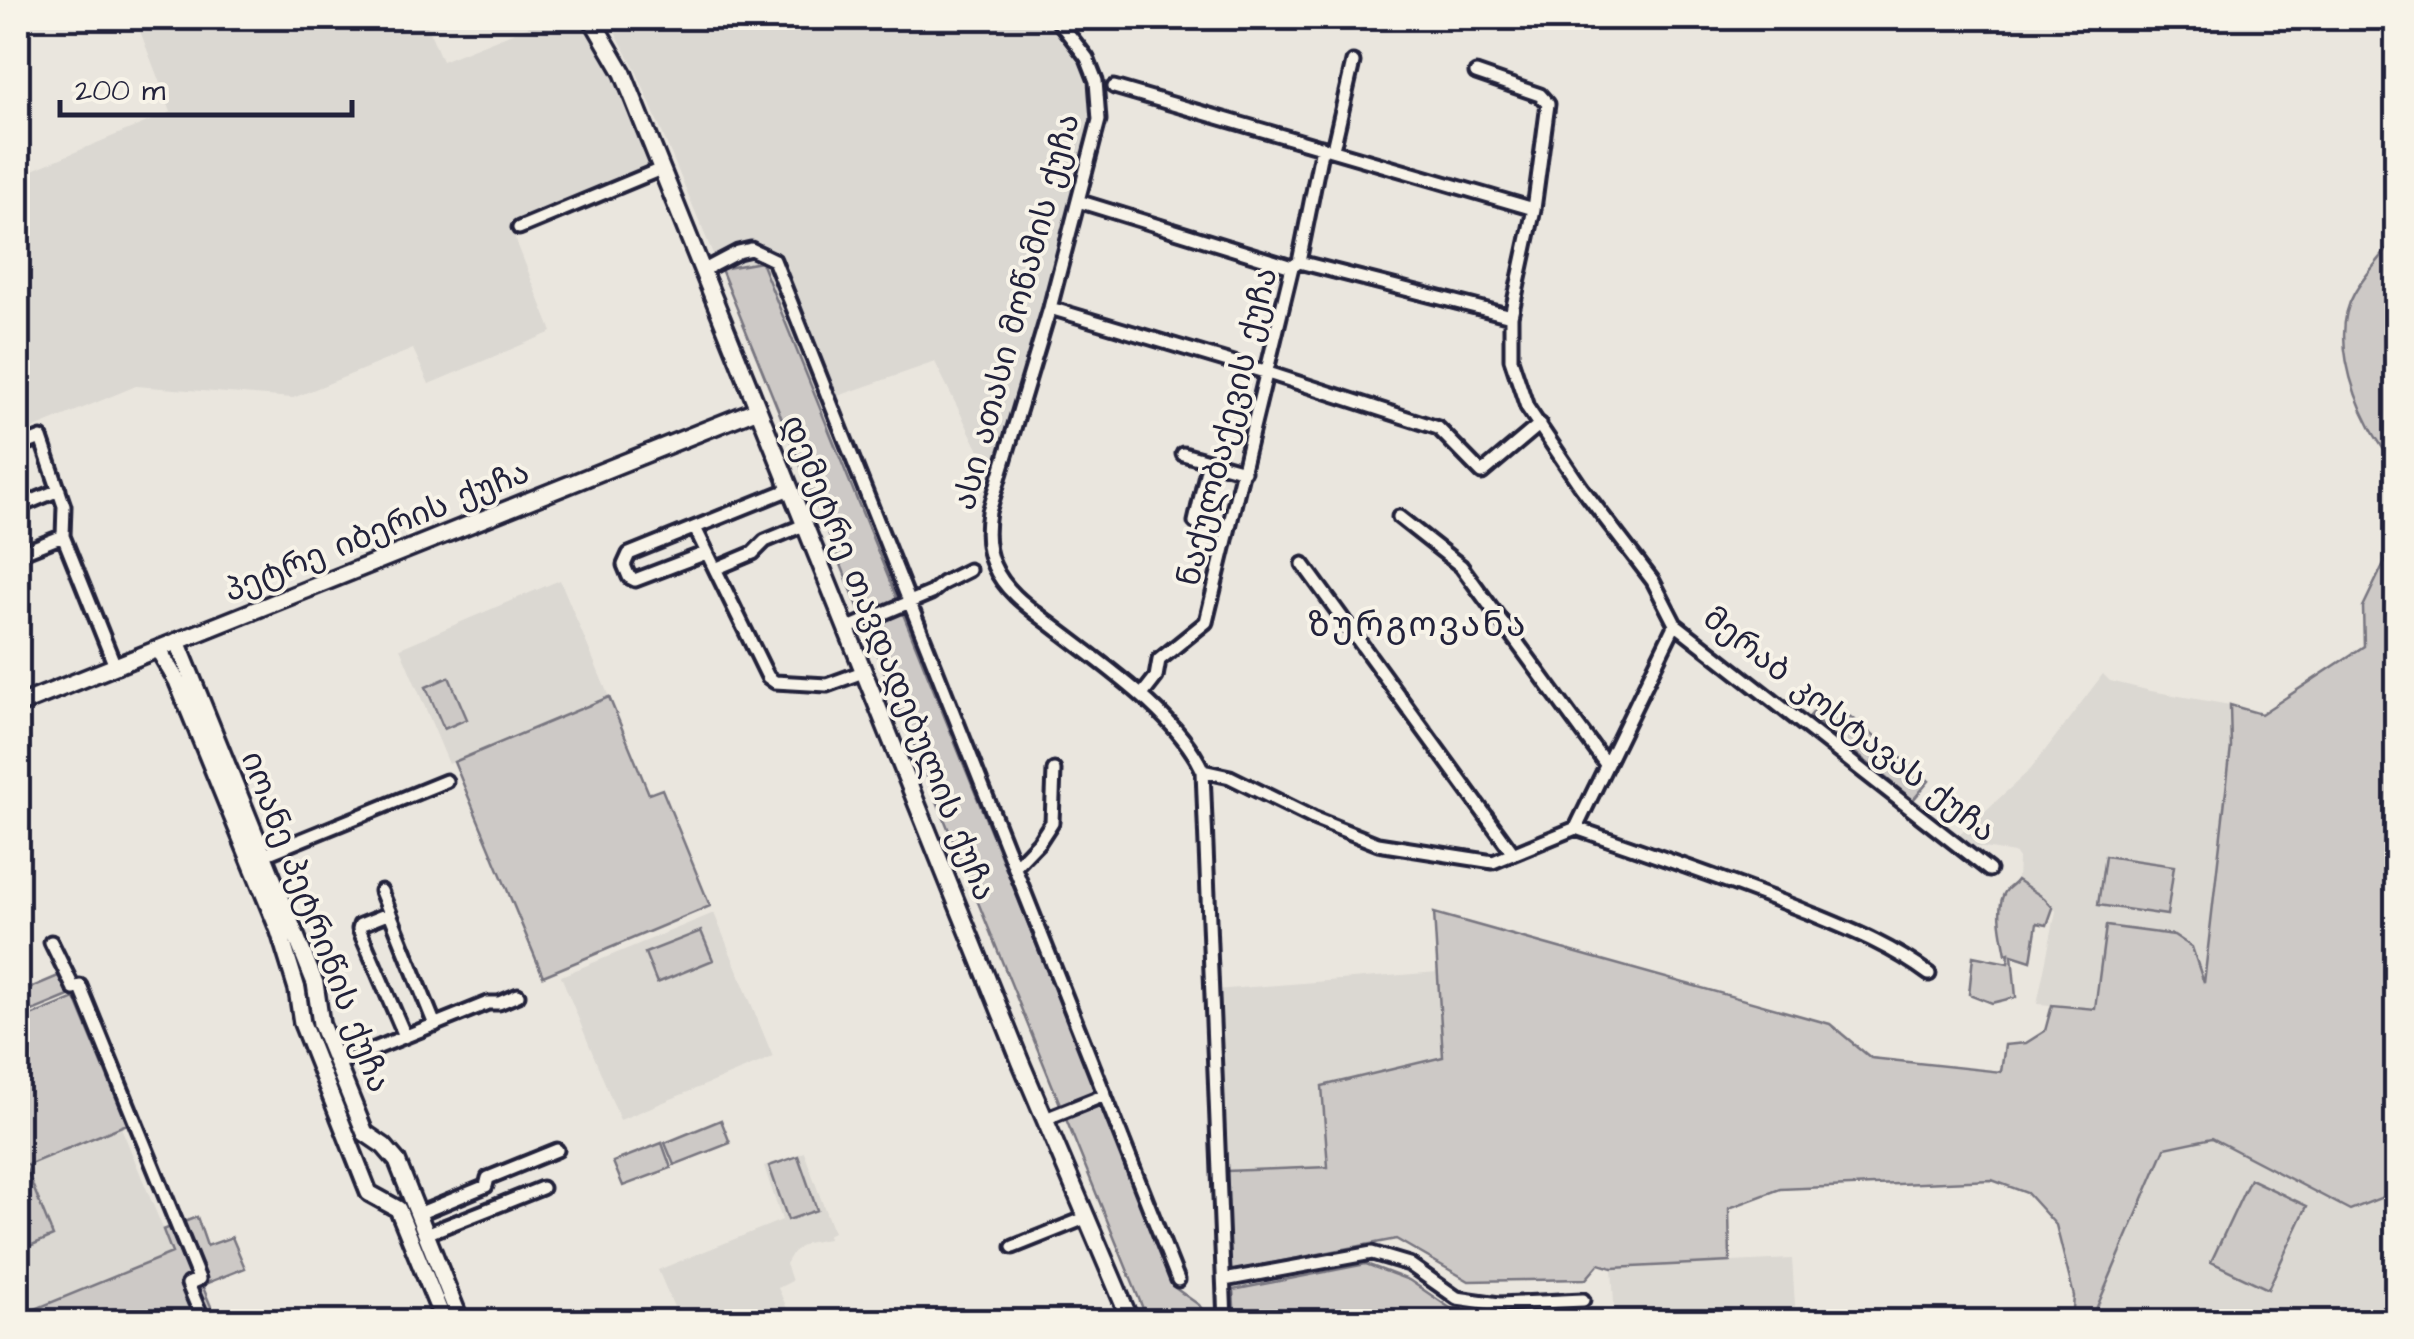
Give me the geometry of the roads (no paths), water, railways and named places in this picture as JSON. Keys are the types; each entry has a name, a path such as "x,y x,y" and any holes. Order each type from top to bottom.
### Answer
{"street":[{"name":"დემეტრე თავდადებულის ქუჩა","path":"591,18 623,73 1130,1322"},
{"name":"ასი ათასი მოწამის ქუჩა","path":"1056,18 1086,58 1099,90 1099,120 1050,308 989,512 987,544 994,566 1016,596 1142,696 1185,744 1203,771"},
{"name":"ნაქულბაქევის ქუჩა","path":"1142,696 1156,677 1160,660 1206,622 1295,264 1353,62"},
{"path":"1225,1322 1203,771 1230,777 1313,818 1378,844 1493,862 1576,828 1675,624 1653,580 1581,487 1527,408 1511,358 1511,316 1534,210 1548,104 1540,95 1476,73"},
{"path":"1114,87 1534,210"},
{"path":"519,228 662,170"},
{"path":"1078,201 1295,264 1511,316"},
{"name":"დემეტრე თავდადებულის ქუჩა","path":"702,271 738,252 752,250 774,260 1178,1280"},
{"path":"1050,308 1438,428 1482,473 1540,424"},
{"name":"პეტრე იბერის ქუჩა","path":"18,705 758,409"},
{"path":"18,447 41,438 64,506 64,536 115,666"},
{"path":"1182,454 1244,471"},
{"path":"1194,522 1209,462"},
{"path":"706,552 638,579 629,577 624,562 628,554 790,489"},
{"path":"18,507 59,490"},
{"path":"1398,517 1461,566 1605,762"},
{"path":"715,569 753,553 764,541 804,525"},
{"path":"695,528 768,677 775,682 827,685 864,672"},
{"path":"18,554 64,536"},
{"path":"1303,564 1513,853"},
{"path":"846,629 936,591 969,570"},
{"name":"მერაბ კოსტავას ქუჩა","path":"1675,624 1989,870"},
{"name":"იოანე პეტრიწის ქუჩა","path":"178,641 286,929 300,944 316,990 321,1024 366,1134 397,1161 443,1298 461,1322"},
{"name":"იოანე პეტრიწის ქუჩა","path":"158,649 178,681 249,837 264,856 286,929 282,950 298,997 302,1023 369,1193 380,1200 409,1204"},
{"path":"1015,868 1052,822 1054,770"},
{"path":"264,856 446,781"},
{"path":"1576,828 1815,915 1894,948 1929,974"},
{"path":"381,891 435,1025"},
{"path":"390,913 360,925 360,930 404,1036"},
{"path":"282,950 284,944 293,940 300,944"},
{"path":"51,942 74,989 80,986 123,1087 199,1279 188,1284 204,1322"},
{"path":"298,997 304,1000 316,990"},
{"path":"337,1064 488,1003 518,995"},
{"path":"1045,1119 1105,1095"},
{"path":"409,1204 486,1186 488,1178 557,1150"},
{"path":"426,1234 542,1188"},
{"name":"იოანე პეტრიწის ქუჩა","path":"409,1204 426,1234 443,1298 444,1322"},
{"path":"1013,1247 1088,1217"},
{"path":"1224,1280 1372,1252 1409,1264 1457,1298 1499,1304 1583,1300"}],"district":[{"name":"ზურგოვანა","path":"1418,625"}]}
